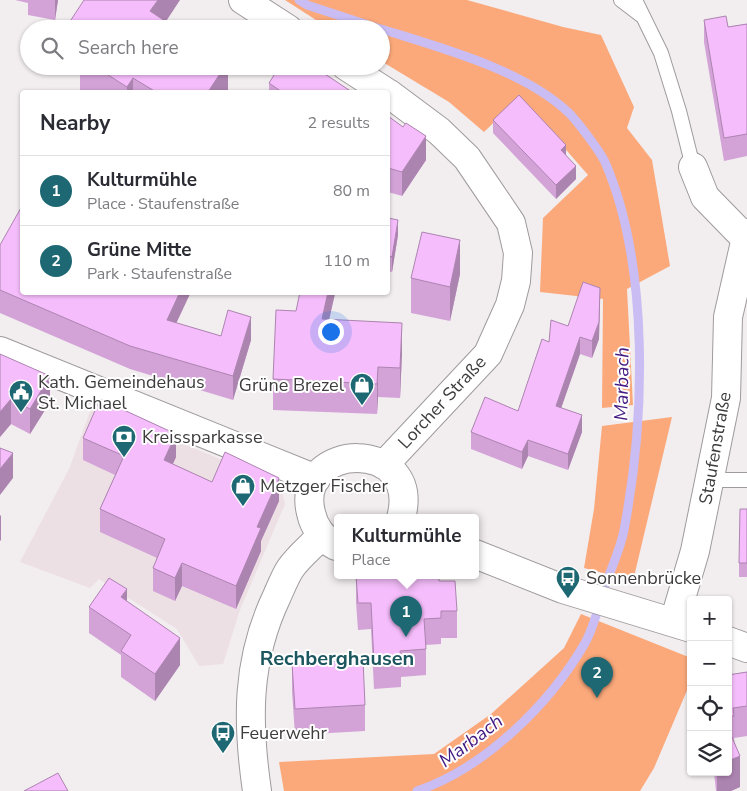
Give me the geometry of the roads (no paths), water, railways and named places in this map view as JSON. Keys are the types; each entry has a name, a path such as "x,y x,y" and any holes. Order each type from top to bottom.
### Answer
{"main road":[{"path":"243,0 274,20"},
{"name":"Lorcher Straße","path":"360,75 382,90"},
{"name":"Lorcher Straße","path":"384,464 488,354 510,305 516,281 518,253 511,223 467,158 439,131 390,95"},
{"name":"Staufenstraße","path":"479,556 563,589 674,622 695,551 726,398 728,317 746,235 705,197 693,167"},
{"path":"0,351 316,479"},
{"path":"257,791 251,743 250,700 256,656 270,611 290,568 329,541 313,523 310,493 316,479 330,465 347,457 366,457 384,464 396,476 403,491 404,508 402,514"},
{"path":"732,642 747,648"}],"lane":[{"path":"621,0 644,18"},
{"name":"Staufenstraße","path":"635,0 661,53 679,111 693,167"},
{"path":"710,480 747,480"}],"waterway":[{"name":"Marbach","path":"299,0 307,5 353,20"},
{"name":"Marbach","path":"390,32 481,62 506,73 551,98 579,124 605,162 620,203 630,248 636,295 639,344 639,393 636,441 624,530 588,637 571,666 554,689 513,731 467,767 442,781 417,791"}],"place":[{"name":"Grüne Brezel","path":"362,406"},
{"name":"Kath. Gemeindehaus St. Michael","path":"21,413"},
{"name":"Kreissparkasse","path":"124,458"},
{"name":"Metzger Fischer","path":"243,507"},
{"name":"Sonnenbrücke","path":"568,599"},
{"name":"Kulturmühle","path":"406,637"},
{"name":"Grüne Mitte","path":"597,698"},
{"name":"Feuerwehr","path":"223,754"}],"district":[{"name":"Rechberghausen","path":"337,658"}]}
